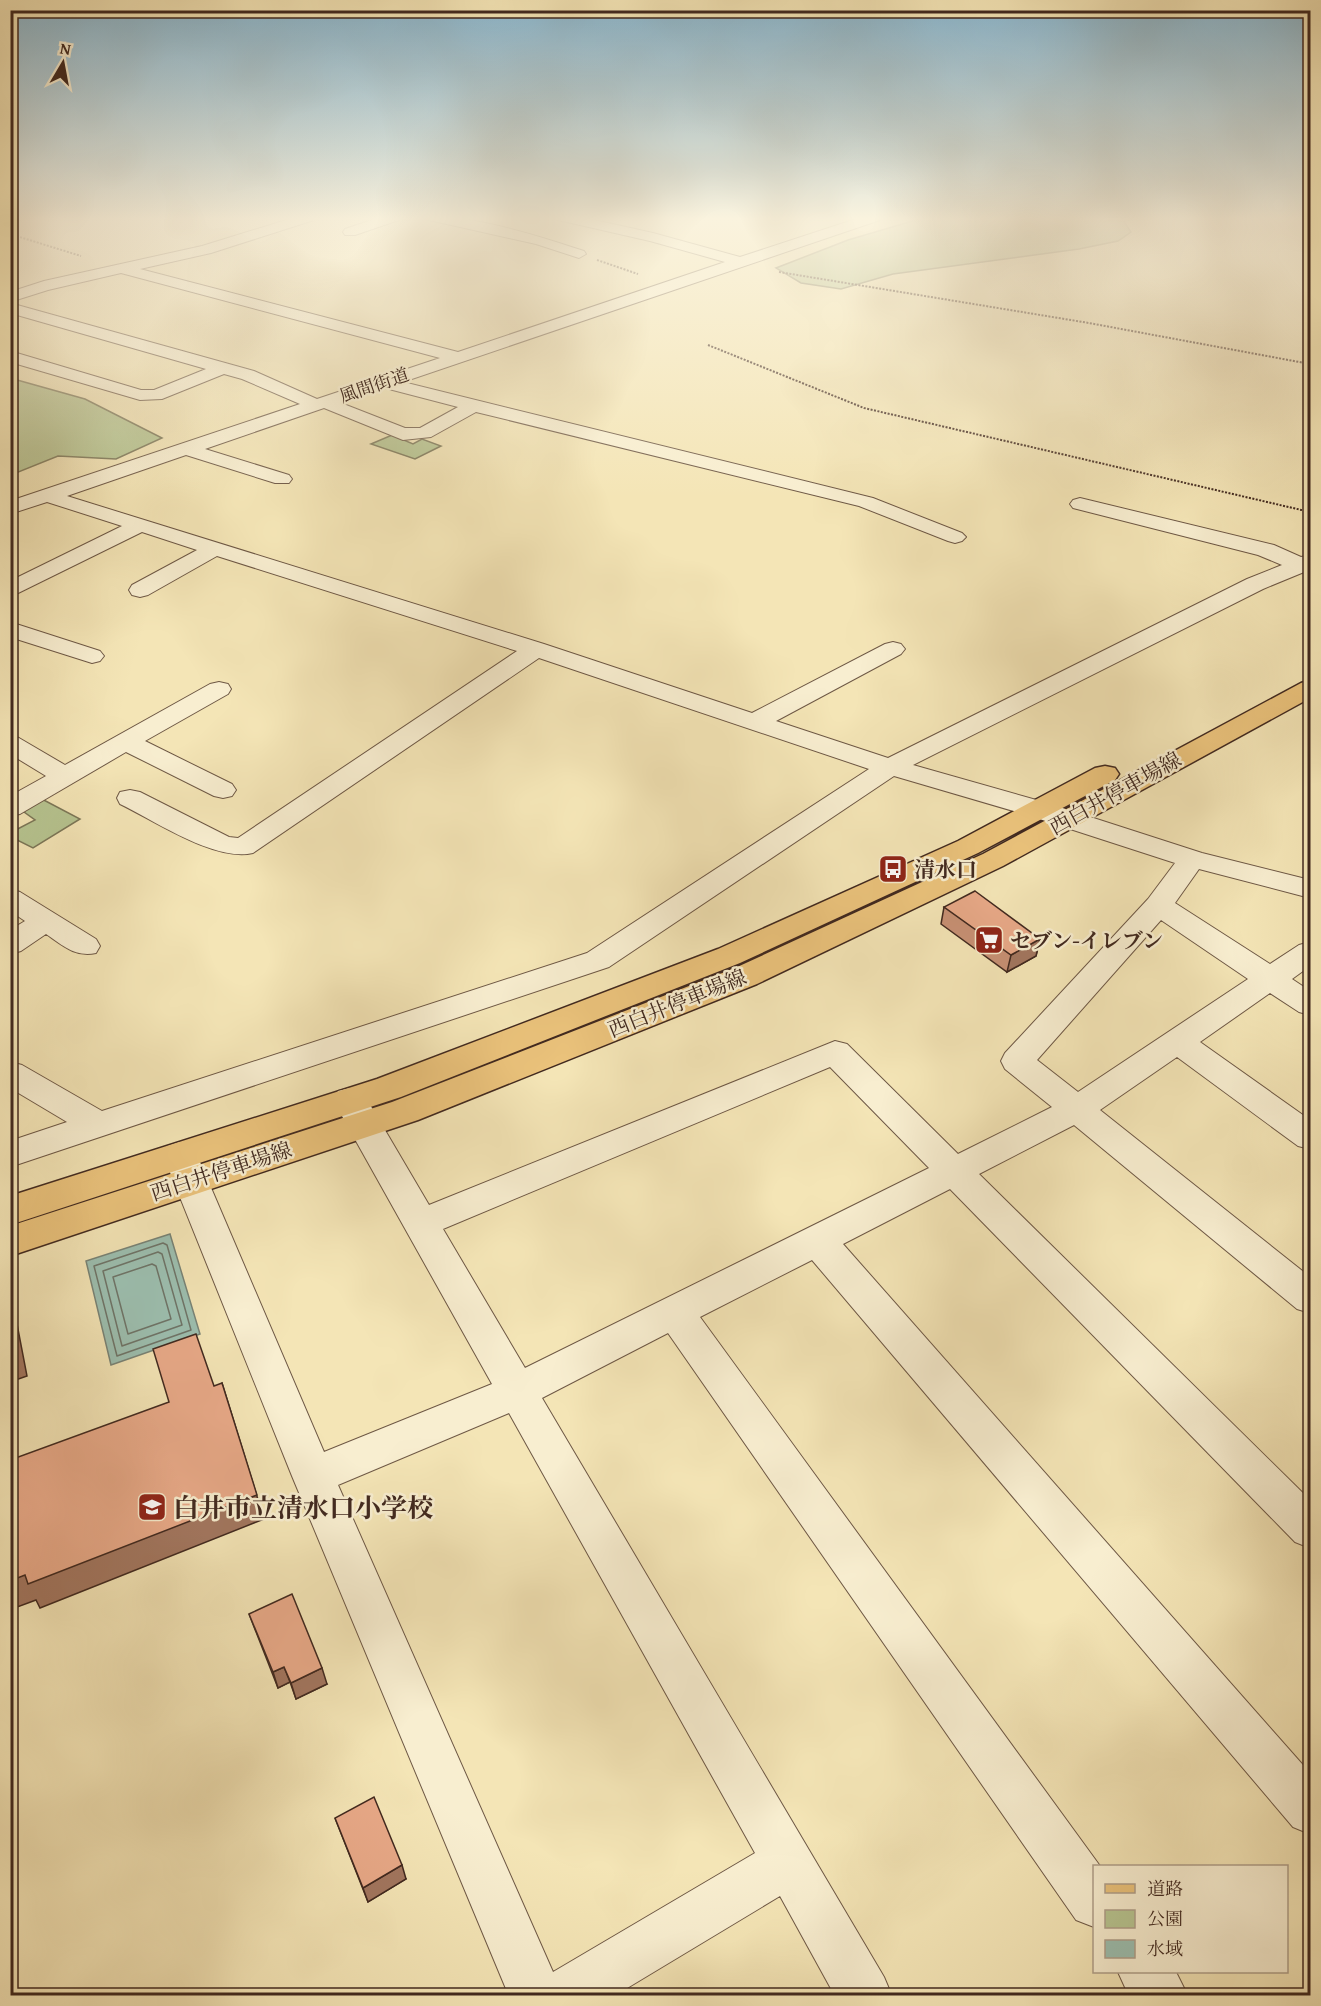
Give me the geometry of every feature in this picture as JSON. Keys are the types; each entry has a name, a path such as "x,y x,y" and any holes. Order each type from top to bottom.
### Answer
{"main road":[{"name":"西白井停車場線","path":"10,1211 185,1168 357,1112 405,1110 746,976 993,860 1052,815 1311,667"},
{"name":"西白井停車場線","path":"1052,815 1124,787 1311,688"},
{"name":"西白井停車場線","path":"10,1241 185,1168"}],"street":[{"path":"19,311 248,375 403,434 424,433 474,406"},
{"path":"281,311 458,357"},
{"name":"風間街道","path":"10,508 597,311"},
{"path":"10,356 140,395 156,395 223,368"},
{"path":"384,382 866,502 955,537"},
{"path":"186,449 282,479"},
{"path":"46,496 536,649 890,767 1192,859 1311,889"},
{"path":"1080,504 1266,550 1306,563"},
{"path":"11,590 138,526"},
{"path":"140,590 214,549"},
{"path":"10,1154 597,960 890,767 1255,584 1306,563"},
{"path":"10,629 92,656"},
{"path":"130,798 223,845 243,848 536,649"},
{"path":"754,722 892,649"},
{"path":"10,808 219,689"},
{"path":"126,742 223,790"},
{"path":"10,743 65,776"},
{"path":"1192,859 1158,905 1017,1060 1311,1298"},
{"path":"10,898 85,946"},
{"path":"1158,905 1311,1005"},
{"path":"10,944 46,921"},
{"path":"313,1476 518,1391 956,1173 1077,1109 1311,952"},
{"path":"1178,1042 1311,1137"},
{"path":"421,1223 835,1052 1311,1528"},
{"path":"10,1073 99,1125"},
{"path":"357,1112 865,1995"},
{"path":"185,1168 313,1476 536,1995"},
{"path":"818,1241 1311,1810"},
{"path":"675,1313 1093,1899"},
{"path":"563,1995 789,1862"},
{"path":"1145,1973 1161,1995"}],"path":[{"path":"1008,311 1311,364"},
{"path":"708,345 864,408 1311,512"}],"green space":[{"path":"10,378 85,399 162,438 116,459 58,456 11,475"},
{"path":"392,435 413,444 422,439 441,446 415,459 371,444"},
{"path":"38,797 80,819 33,848 11,837 10,833 35,820 17,807"}],"water":[{"path":"170,1234 200,1334 111,1365 86,1261"}],"building":[{"path":"975,891 1040,939 1011,955 944,907"},
{"path":"10,1322 16,1350 10,1352"},
{"path":"196,1334 214,1386 222,1383 257,1495 28,1584 25,1575 10,1581 10,1460 169,1402 153,1349"},
{"path":"292,1594 322,1668 291,1683 284,1667 273,1672 249,1614"},
{"path":"374,1797 402,1865 363,1888 335,1818"}],"place":[{"name":"清水口","path":"893,869"},
{"name":"セブン-イレブン","path":"989,940"},
{"name":"白井市立清水口小学校","path":"152,1507"}]}
